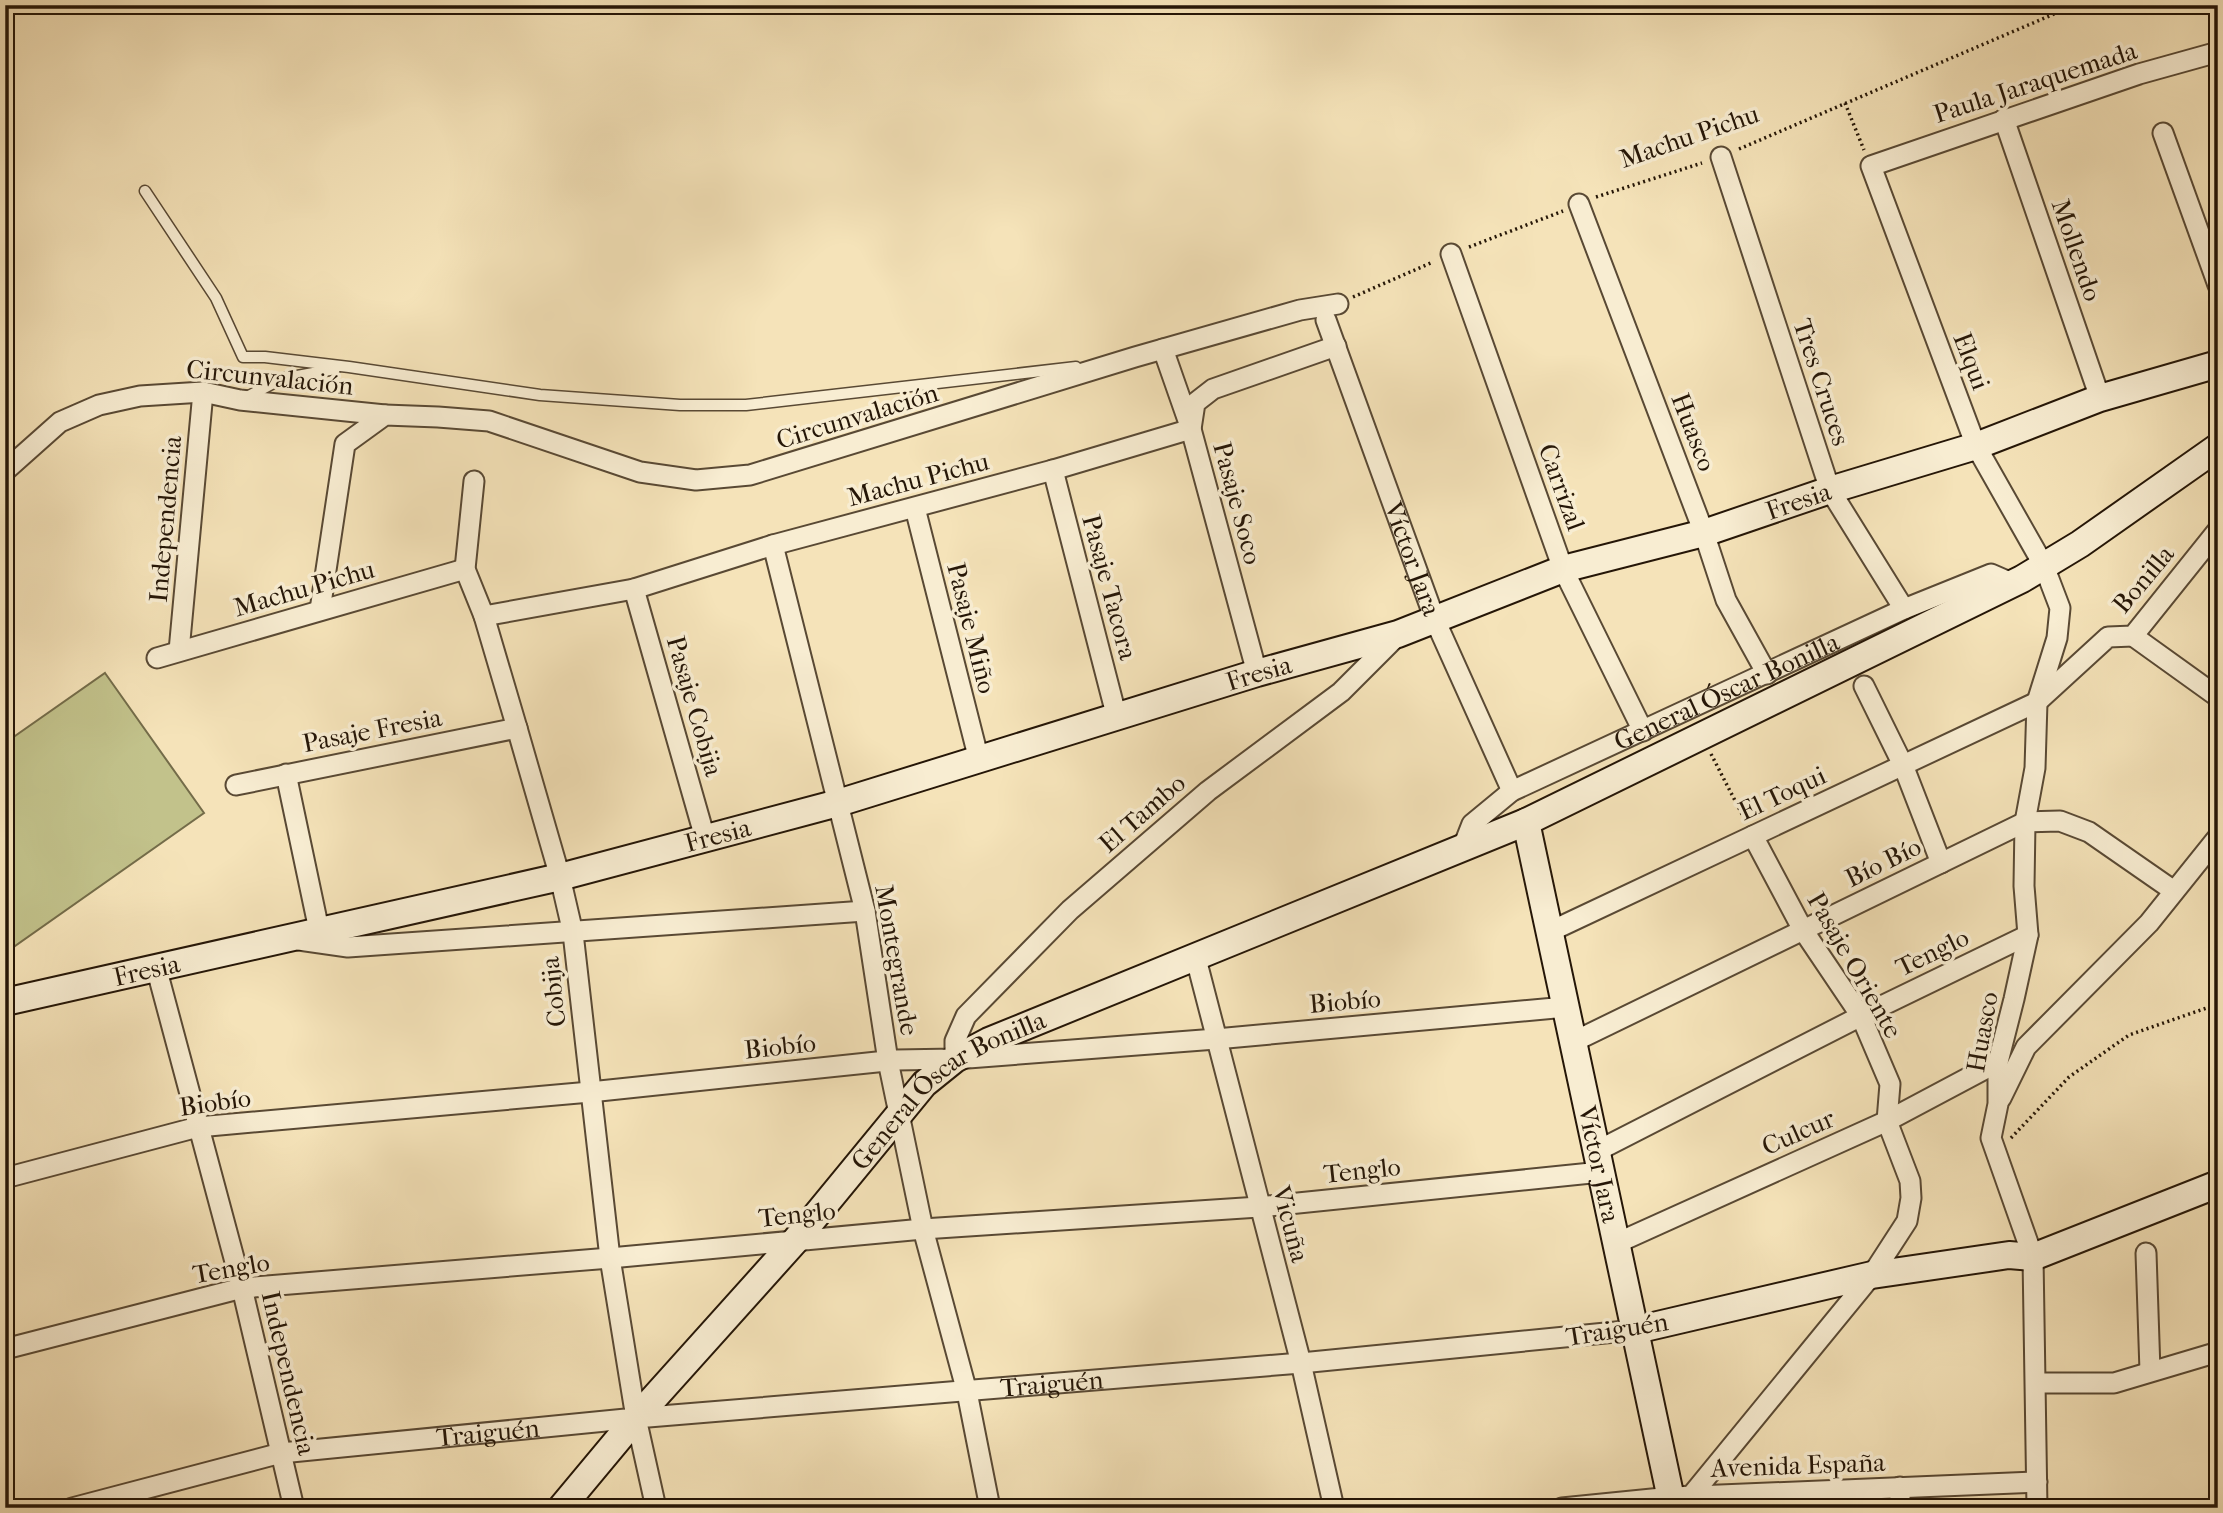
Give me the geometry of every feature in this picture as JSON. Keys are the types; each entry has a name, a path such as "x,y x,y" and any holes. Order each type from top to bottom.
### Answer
{"street":[{"name":"Paula Jaraquemada","path":"1871,166 2004,119 2216,51"},
{"name":"Mollendo","path":"2004,119 2100,398"},
{"path":"2163,133 2218,285"},
{"name":"Tres Cruces","path":"1721,157 1830,490 1904,610"},
{"name":"Elqui","path":"1871,166 1976,446 2044,566"},
{"name":"Huasco","path":"1579,204 1704,533 1726,600 1767,674"},
{"name":"Carrizal","path":"1451,254 1563,569 1643,731"},
{"name":"Circunvalación","path":"5,471 60,422 100,405 140,396 203,392 240,400 384,415 489,422 640,472 696,480 750,475 1118,362 1300,310 1338,304"},
{"name":"Víctor Jara","path":"1326,320 1435,620 1512,791"},
{"path":"1191,429 1195,403 1213,389 1336,346"},
{"name":"Pasaje Soco","path":"1163,349 1191,429 1257,673"},
{"name":"Fresia","path":"5,1002 560,877 838,803 1257,673 1398,634 1563,569 1704,533 1830,490 1976,446 2100,398 2218,364"},
{"name":"Independencia","path":"179,651 203,392"},
{"name":"Circunvalación","path":"320,610 345,444 384,415"},
{"name":"Machu Pichu","path":"484,616 634,589 773,545 1053,470 1191,429"},
{"name":"General Óscar Bonilla","path":"561,1508 636,1418 794,1241 899,1112 924,1084 955,1059 989,1041 1195,955 1525,822 2014,583 2044,566 2218,447"},
{"name":"Pasaje Tacora","path":"1053,470 1118,718"},
{"name":"Cobija","path":"474,481 465,569 484,616 560,877 573,933 610,1258 636,1418 656,1508"},
{"name":"Pasaje Miño","path":"915,508 979,760"},
{"name":"Bonilla","path":"2038,702 2108,637 2133,636 2218,530"},
{"name":"Montegrande","path":"773,545 865,911 888,1062 923,1228 967,1392 990,1508"},
{"name":"Huasco","path":"2038,1508 2033,1257 1991,1138 1998,1104 1998,1062 2028,935 2024,886 2025,822 2035,768 2038,702 2057,638 2060,608 2044,566"},
{"name":"Machu Pichu","path":"157,658 465,569"},
{"name":"General Óscar Bonilla","path":"1463,846 1472,824 1512,791 1904,610 1991,574 2014,583"},
{"name":"Pasaje Cobija","path":"634,589 705,838"},
{"name":"El Tambo","path":"955,1059 955,1041 966,1016 1070,910 1208,791 1341,692 1398,634"},
{"path":"2133,636 2218,697"},
{"path":"1864,686 1903,765 1941,863"},
{"name":"El Toqui","path":"1549,932 2038,702"},
{"name":"Pasaje Fresia","path":"236,785 517,728"},
{"path":"286,775 319,930"},
{"name":"Bío Bío","path":"1573,1042 2025,822 2060,821 2089,832 2174,891"},
{"name":"Víctor Jara","path":"1525,822 1636,1331 1679,1500"},
{"name":"Pasaje Oriente","path":"1679,1500 1872,1275 1907,1221 1911,1198 1910,1181 1887,1121 1890,1084 1861,1016 1803,930 1753,836"},
{"path":"1998,1104 2026,1046 2149,923 2218,837"},
{"name":"Fresia","path":"288,939 348,947 865,911"},
{"name":"Tenglo","path":"5,1349 242,1288 610,1258 923,1228 1259,1208 1599,1161 1861,1016 2028,935"},
{"name":"Vicuña","path":"1195,955 1301,1363 1334,1508"},
{"name":"Independencia","path":"156,967 242,1288 294,1508"},
{"name":"Biobío","path":"5,1178 198,1127 888,1062 1216,1039 1566,1007"},
{"name":"Culcur","path":"1617,1243 1887,1121 1998,1062"},
{"path":"2033,1257 2218,1184"},
{"path":"2146,1253 2150,1371"},
{"name":"Traiguén","path":"72,1508 281,1453 636,1418 1301,1363 1636,1331 1872,1275 1998,1256 2033,1257"},
{"path":"2036,1383 2114,1384 2218,1352"},
{"name":"Avenida España","path":"1562,1508 1679,1500 1825,1499 1900,1487 2037,1482"},
{"path":"1900,1487 1900,1508"}],"lane":[{"path":"145,191 216,298 243,357 349,367 540,395 680,405 746,405 1118,362"},
{"path":"240,400 281,379 349,367"}],"path":[{"name":"Machu Pichu","path":"1338,304 1451,254 1606,193 1721,157 2074,5"},
{"path":"1845,103 1871,166"},
{"path":"1702,735 1753,836"},
{"path":"1996,1154 2069,1077 2129,1035 2218,1004"}],"green space":[{"path":"105,673 204,813 5,953 5,743"}]}
